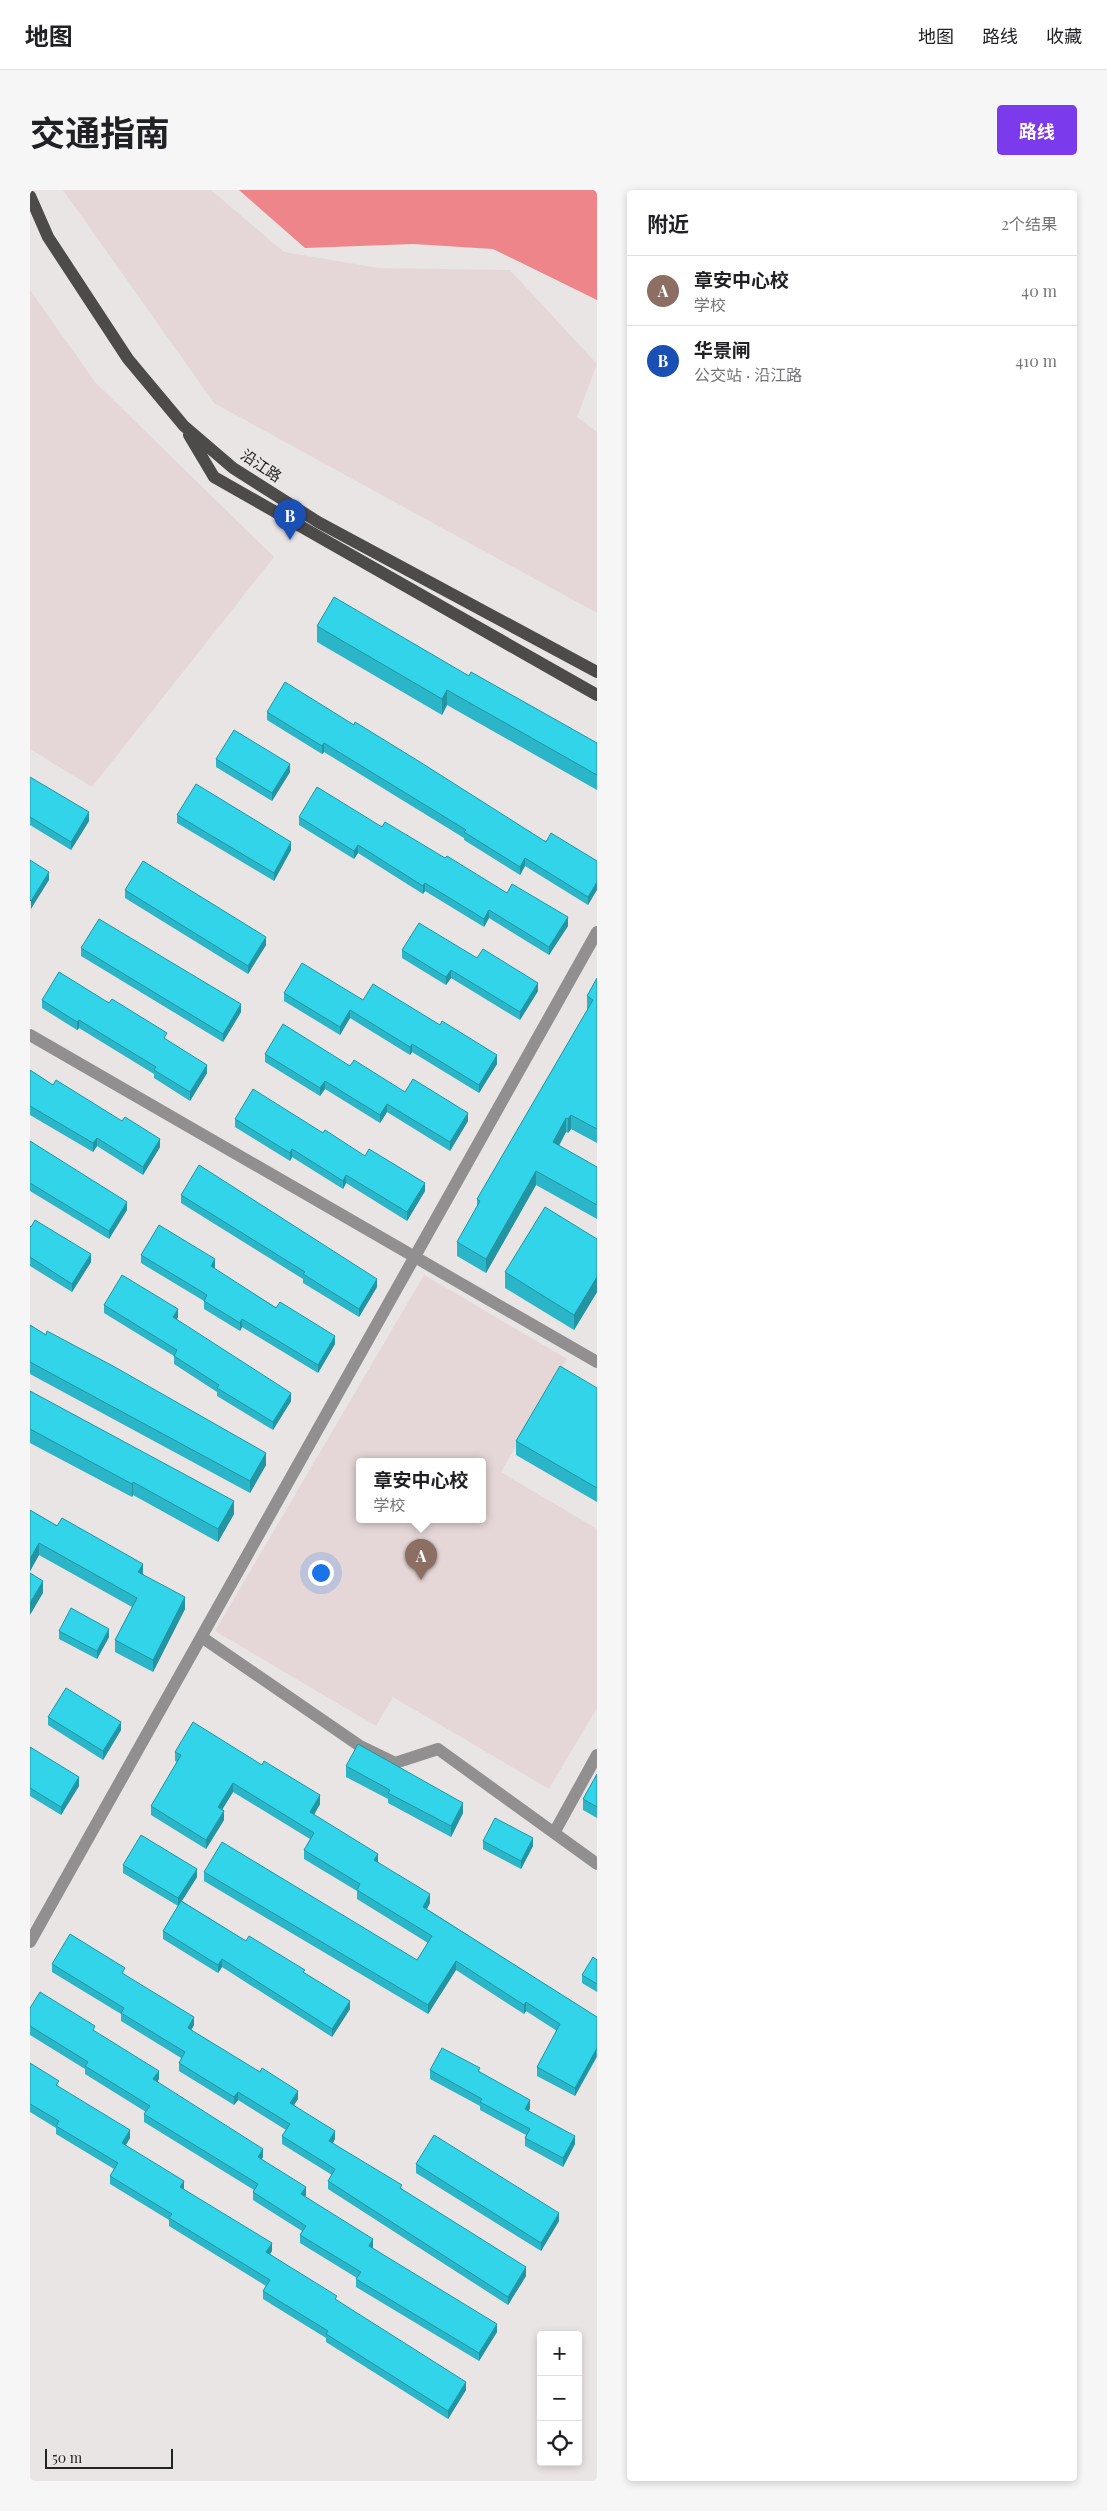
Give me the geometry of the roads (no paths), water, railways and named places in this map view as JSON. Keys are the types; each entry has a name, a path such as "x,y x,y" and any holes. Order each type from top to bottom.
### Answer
{"main road":[{"name":"沿江路","path":"30,196 48,237 128,359 184,426 214,477 597,695"},
{"name":"沿江路","path":"184,426 233,468 318,522 597,672"}],"street":[{"path":"30,1942 203,1638 597,932"},
{"path":"30,1035 597,1362"},
{"path":"203,1638 360,1746 395,1763 438,1749 597,1864"},
{"path":"554,1833 597,1755"}],"place":[{"name":"华景闸","path":"290,540"},
{"name":"章安中心校","path":"421,1580"}]}
